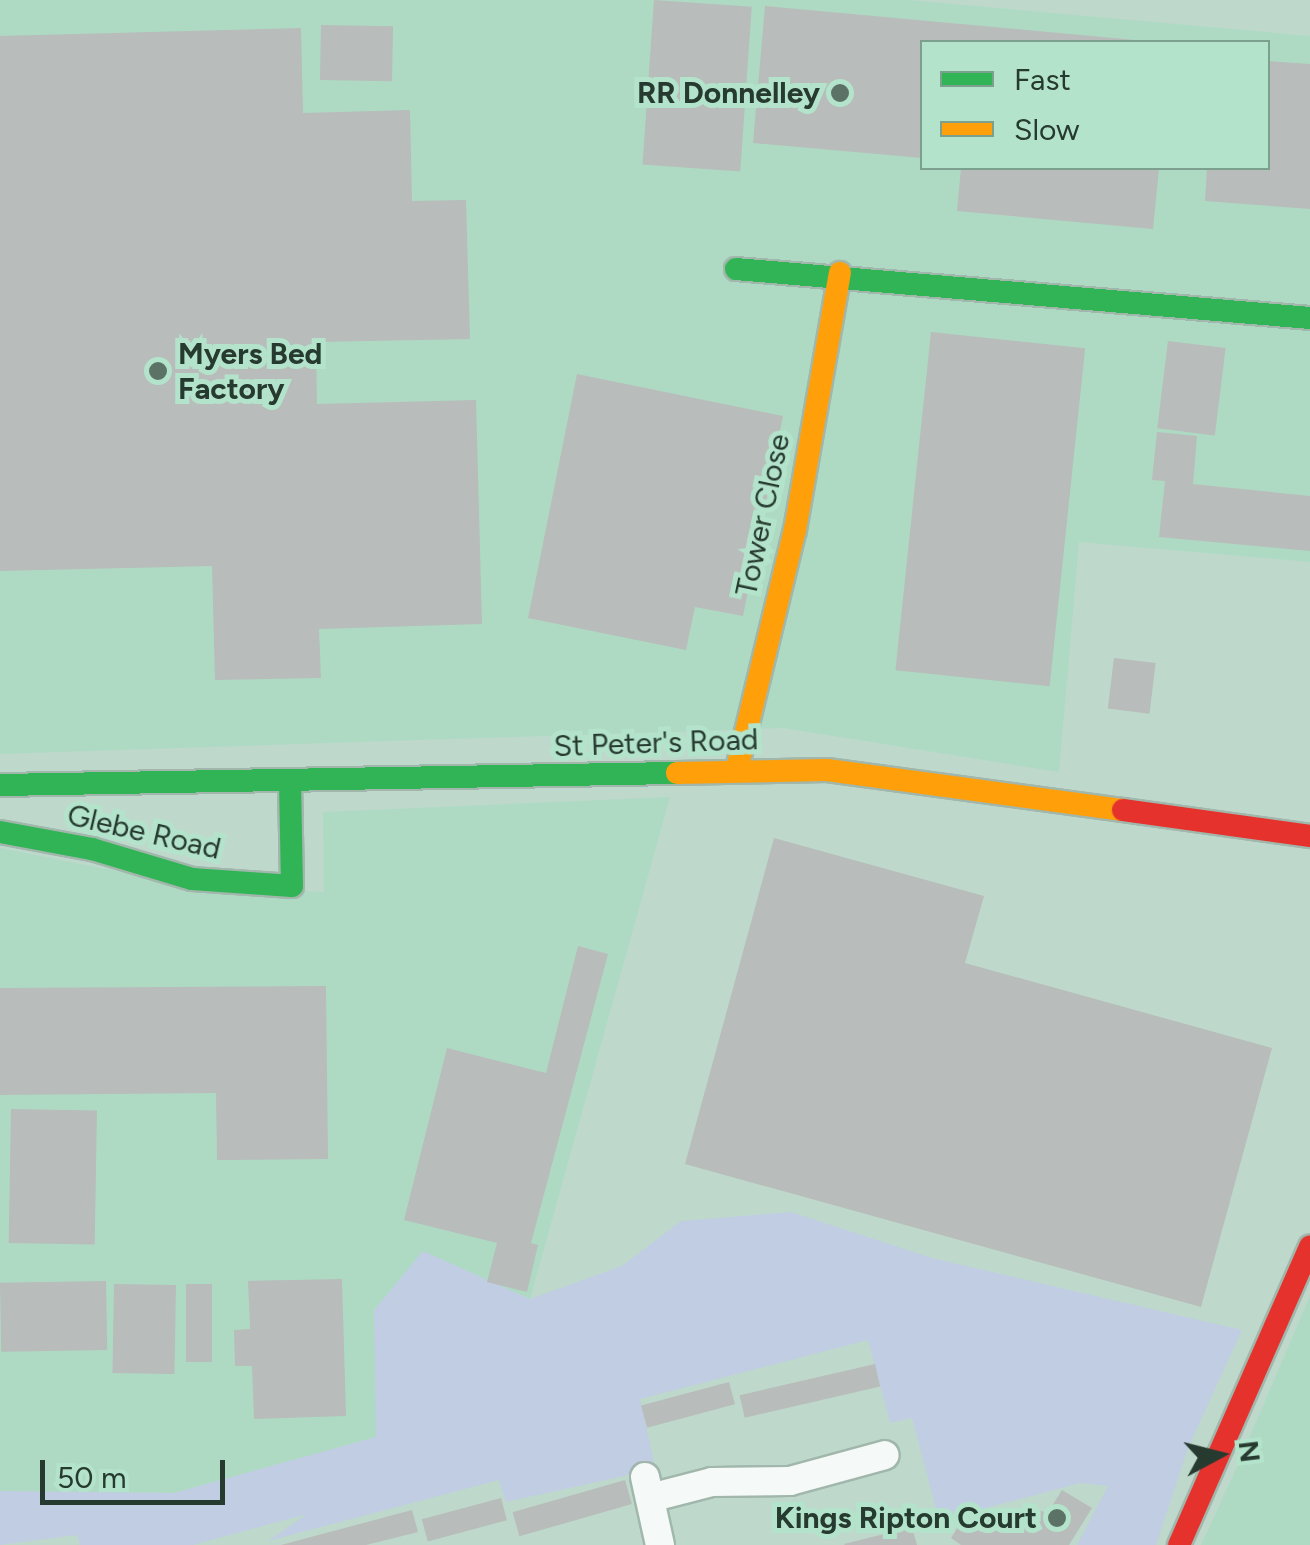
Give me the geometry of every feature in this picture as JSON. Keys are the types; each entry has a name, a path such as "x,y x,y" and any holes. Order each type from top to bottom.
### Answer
{"street":[{"path":"736,269 840,273 1310,318"},
{"name":"Tower Close","path":"737,769 795,530 840,273"},
{"name":"St Peter's Road","path":"0,785 290,783 737,769 901,778 1310,836"},
{"name":"Glebe Road","path":"0,832 92,850 192,879 292,886 290,783"},
{"path":"1179,1545 1310,1247"},
{"path":"660,1545 648,1487 790,1481 886,1455"}],"shaded area":[{"path":"0,0 908,0 1310,36 1310,562 1079,542 1059,772 783,728 0,754"},
{"path":"670,797 530,1299 423,1252 374,1310 377,1437 174,1493 0,1491 0,848 187,885 324,892 323,812"},
{"path":"791,1212 932,1258 1242,1330 1188,1448 1156,1545 1077,1545 1108,1486 1081,1483 939,1520 912,1418 890,1423 868,1340 640,1399 655,1467 624,1476 506,1502 499,1480 268,1541 307,1514 193,1545 80,1545 77,1535 0,1545 0,1491 174,1493 376,1437 374,1310 423,1251 530,1299 622,1266 681,1221"},
{"path":"1310,1296 1310,1545 1201,1545 1232,1478"}],"building":[{"path":"654,0 752,7 740,171 642,165"},
{"name":"RR Donnelley","path":"765,6 1135,40 920,40 920,158 753,143"},
{"path":"321,25 393,26 392,81 320,80"},
{"name":"Myers Bed Factory","path":"301,28 303,113 410,110 412,201 466,200 470,339 316,342 317,404 476,400 482,624 319,629 321,678 215,680 212,566 0,571 0,36"},
{"path":"1270,61 1310,64 1310,209 1205,201 1207,170 1270,170"},
{"path":"961,170 1159,170 1153,229 957,211"},
{"path":"931,332 1085,348 1050,686 895,670"},
{"path":"1168,341 1226,348 1215,435 1157,428"},
{"path":"577,374 783,416 743,616 695,607 686,650 528,618"},
{"path":"1157,432 1197,436 1193,484 1310,496 1310,551 1159,537 1165,481 1152,480"},
{"path":"1114,658 1156,663 1149,714 1108,709"},
{"path":"774,838 984,896 965,963 1272,1048 1201,1307 685,1164"},
{"path":"578,946 608,954 531,1243 538,1245 527,1292 487,1282 497,1243 404,1220 447,1048 546,1073"},
{"path":"326,986 328,1159 217,1160 216,1093 0,1095 0,988"},
{"path":"11,1109 97,1111 95,1244 9,1243"},
{"path":"342,1279 346,1416 254,1419 252,1366 235,1366 234,1330 250,1329 248,1281"},
{"path":"106,1281 107,1350 1,1352 0,1283"},
{"path":"114,1284 176,1285 174,1374 112,1373"},
{"path":"186,1284 212,1284 212,1362 186,1362"},
{"path":"875,1364 880,1386 745,1418 740,1395"},
{"path":"729,1382 735,1404 647,1428 641,1406"},
{"path":"625,1480 632,1504 519,1536 513,1512"},
{"name":"Kings Ripton Court","path":"1062,1490 1092,1508 1069,1545 961,1545 951,1538 962,1520 981,1532 991,1516 1019,1533 1035,1507 1047,1514"},
{"path":"501,1498 507,1520 428,1541 422,1519"},
{"path":"412,1510 418,1532 366,1545 281,1545"},
{"path":"912,1527 917,1545 844,1544"}],"traffic: fast":[{"path":"736,269 1310,318"},
{"path":"0,785 677,773"},
{"path":"0,832 92,849 192,879 292,886 290,783"}],"traffic: slow":[{"path":"737,769 795,530 840,273"},
{"path":"677,773 827,770 1123,810"}],"traffic: jam":[{"path":"1123,810 1310,836"},
{"path":"1179,1545 1310,1247"}],"place":[{"name":"RR Donnelley","path":"840,93"},
{"name":"Myers Bed Factory","path":"158,371"},
{"name":"Kings Ripton Court","path":"1057,1518"}]}
